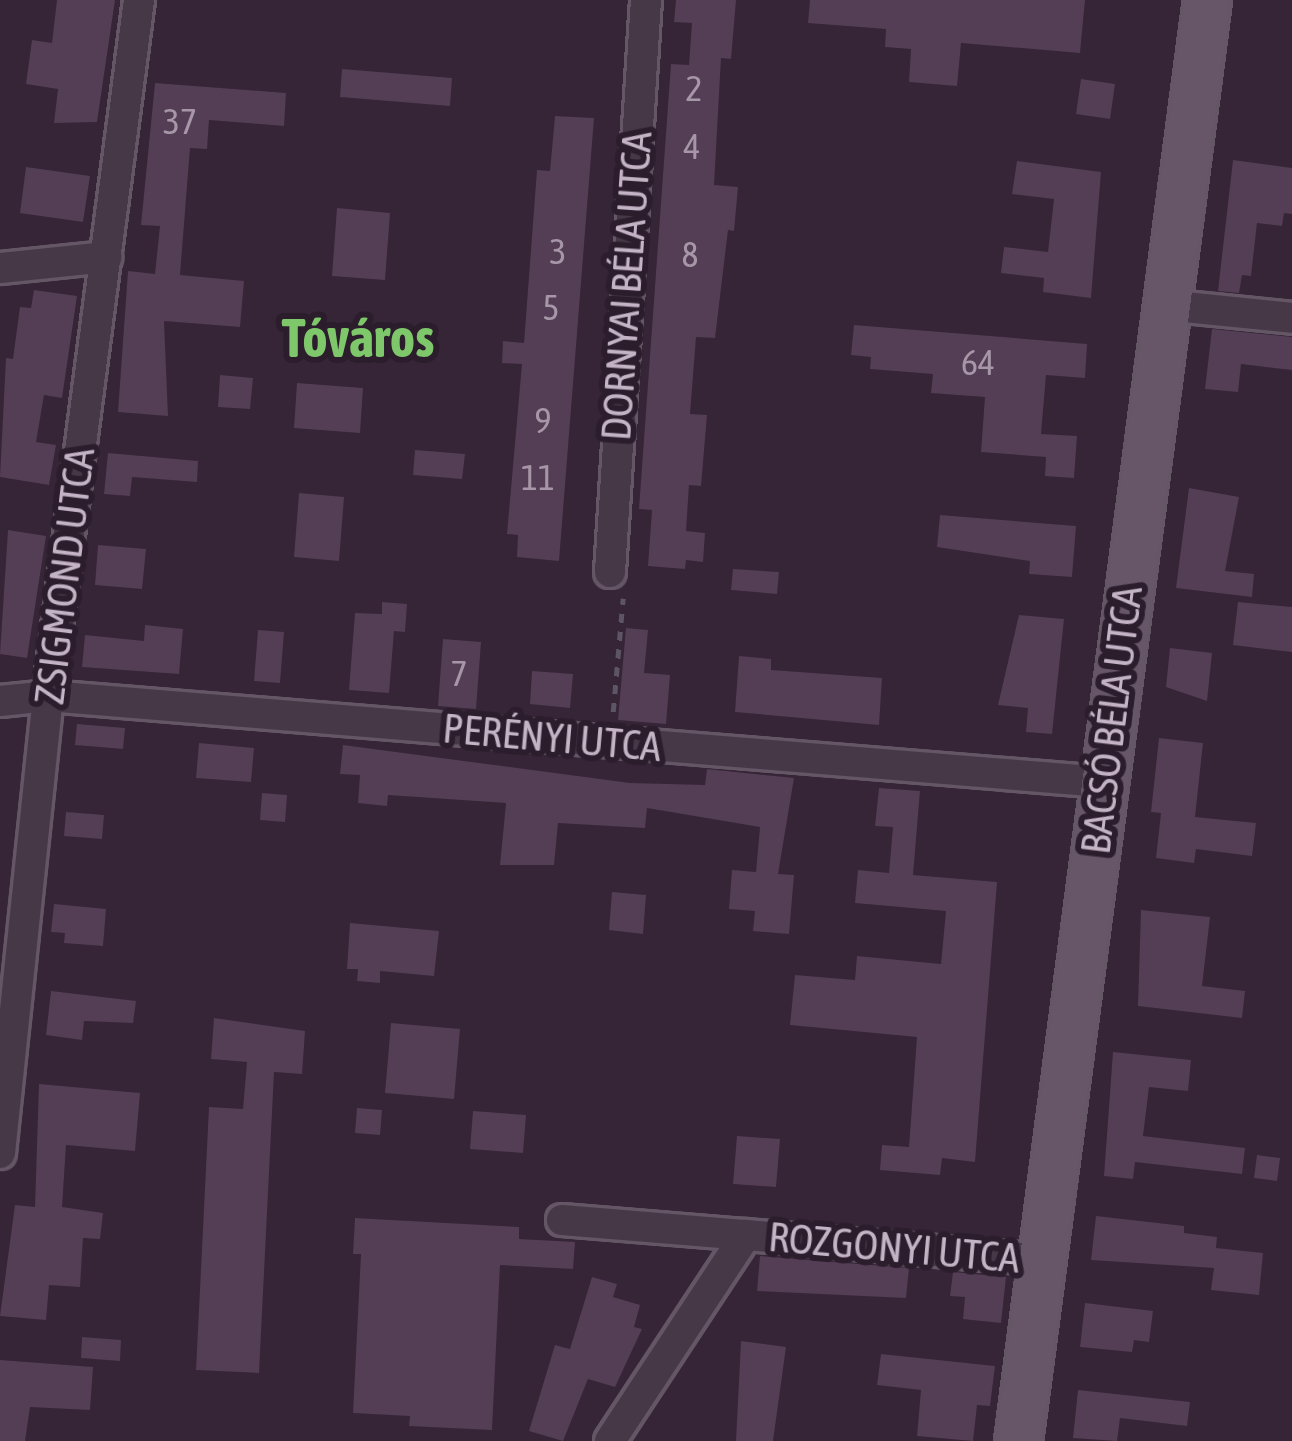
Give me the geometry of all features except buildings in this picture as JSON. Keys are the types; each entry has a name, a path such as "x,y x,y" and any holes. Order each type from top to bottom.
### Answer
{"main road":[{"name":"BACSÓ BÉLA UTCA","path":"1018,1441 1207,0"}],"street":[{"name":"ZSIGMOND UTCA","path":"0,1153 48,696 140,0"},
{"name":"DORNYAI BÉLA UTCA","path":"610,572 646,0"},
{"path":"0,268 106,257"},
{"path":"1165,305 1292,318"},
{"name":"PERÉNYI UTCA","path":"0,701 48,696 1103,782"},
{"name":"ROZGONYI UTCA","path":"562,1220 1041,1260"},
{"name":"ROZGONYI UTCA","path":"610,1441 746,1235"}],"path":[{"path":"610,572 624,577 611,741"}],"district":[{"name":"Tóváros","path":"358,338"}]}
